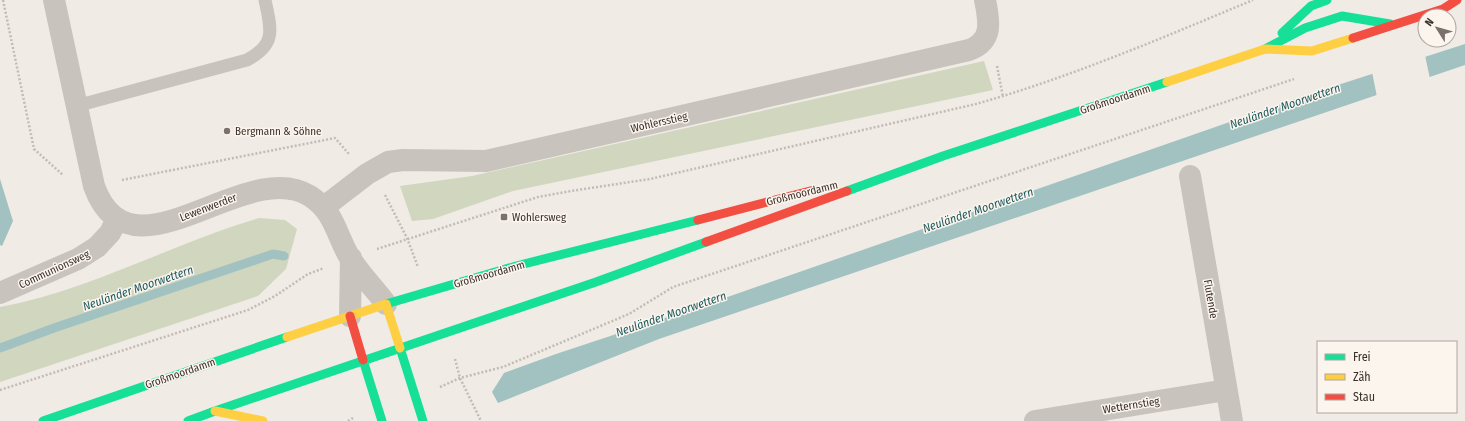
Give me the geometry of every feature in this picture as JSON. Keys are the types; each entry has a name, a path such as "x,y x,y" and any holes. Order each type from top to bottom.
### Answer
{"main road":[{"name":"Großmoordamm","path":"1265,49 1311,6 1327,0"},
{"name":"Großmoordamm","path":"188,421 363,360 596,282 943,156 1265,49 1312,52 1443,9 1457,0"},
{"path":"1265,49 1305,28 1342,16 1394,25"},
{"name":"Großmoordamm","path":"843,182 943,156"},
{"name":"Großmoordamm","path":"43,421 386,304 516,266 820,188"},
{"path":"386,304 423,421"},
{"path":"350,316 382,421"},
{"path":"215,411 263,421"}],"street":[{"name":"Lewenwerder","path":"54,0 94,186 98,199 117,219 131,224 147,225 168,222 188,217 232,197 258,190 291,188 310,195 324,207 334,222 350,258"},
{"name":"Wohlersstieg","path":"324,207 367,174 388,162 403,160 486,161 969,50 975,48 985,38 990,24 985,0"},
{"name":"Flutende","path":"1190,176 1232,421"},
{"name":"Communionsweg","path":"0,293 78,259 91,251 97,247 110,233 117,219"},
{"path":"350,258 386,304"},
{"path":"350,258 350,316"},
{"name":"Wetternstieg","path":"1035,421 1226,390"}],"lane":[{"path":"76,106 247,60 259,54 266,47 270,38 270,23 265,0"}],"path":[{"path":"3,0 34,149 76,186 94,186 335,138 386,196 407,238 418,265"},
{"path":"384,246 538,198 571,191 650,179 1003,97 1116,57 1253,0"},
{"path":"438,388 460,378 503,367 630,314 673,287 1298,77"},
{"path":"0,390 248,310 275,296 308,274 317,270"},
{"path":"453,352 460,378 481,421"}],"green space":[{"path":"984,61 993,90 513,191 433,219 412,221 400,186 472,176"},
{"path":"259,218 285,220 297,229 286,269 258,296 0,382 0,307 33,300 66,290 227,228"}],"water":[{"path":"1465,44 1465,65 659,339 498,403 492,392 504,373 556,354 719,300 1313,93 1453,48 1457,48 1457,47"},
{"path":"0,179 13,221 2,246 0,245"}],"pier":[{"path":"1425,55 1430,79 1377,97 1372,72"}],"waterway":[{"name":"Neuländer Moorwettern","path":"0,348 54,328 273,254 284,256"}],"traffic: fast":[{"path":"1282,33 1311,6 1327,0"},
{"path":"1265,49 1305,28 1342,16 1390,24"},
{"path":"847,191 943,156 1167,82"},
{"path":"386,304 516,266 698,220"},
{"path":"215,411 596,282 706,242"},
{"path":"43,421 287,337"},
{"path":"400,348 423,421"},
{"path":"363,360 382,421"},
{"path":"188,421 215,411"}],"traffic: slow":[{"path":"1167,82 1265,49 1312,51 1353,38"},
{"path":"287,337 386,304 400,348"},
{"path":"215,411 263,421"}],"traffic: jam":[{"path":"1353,38 1443,9 1457,0"},
{"path":"698,220 814,190"},
{"path":"706,242 847,191"},
{"path":"350,316 363,360"}],"place":[{"name":"Bergmann & Söhne","path":"227,131"},
{"name":"Wohlersweg","path":"504,217"}]}
